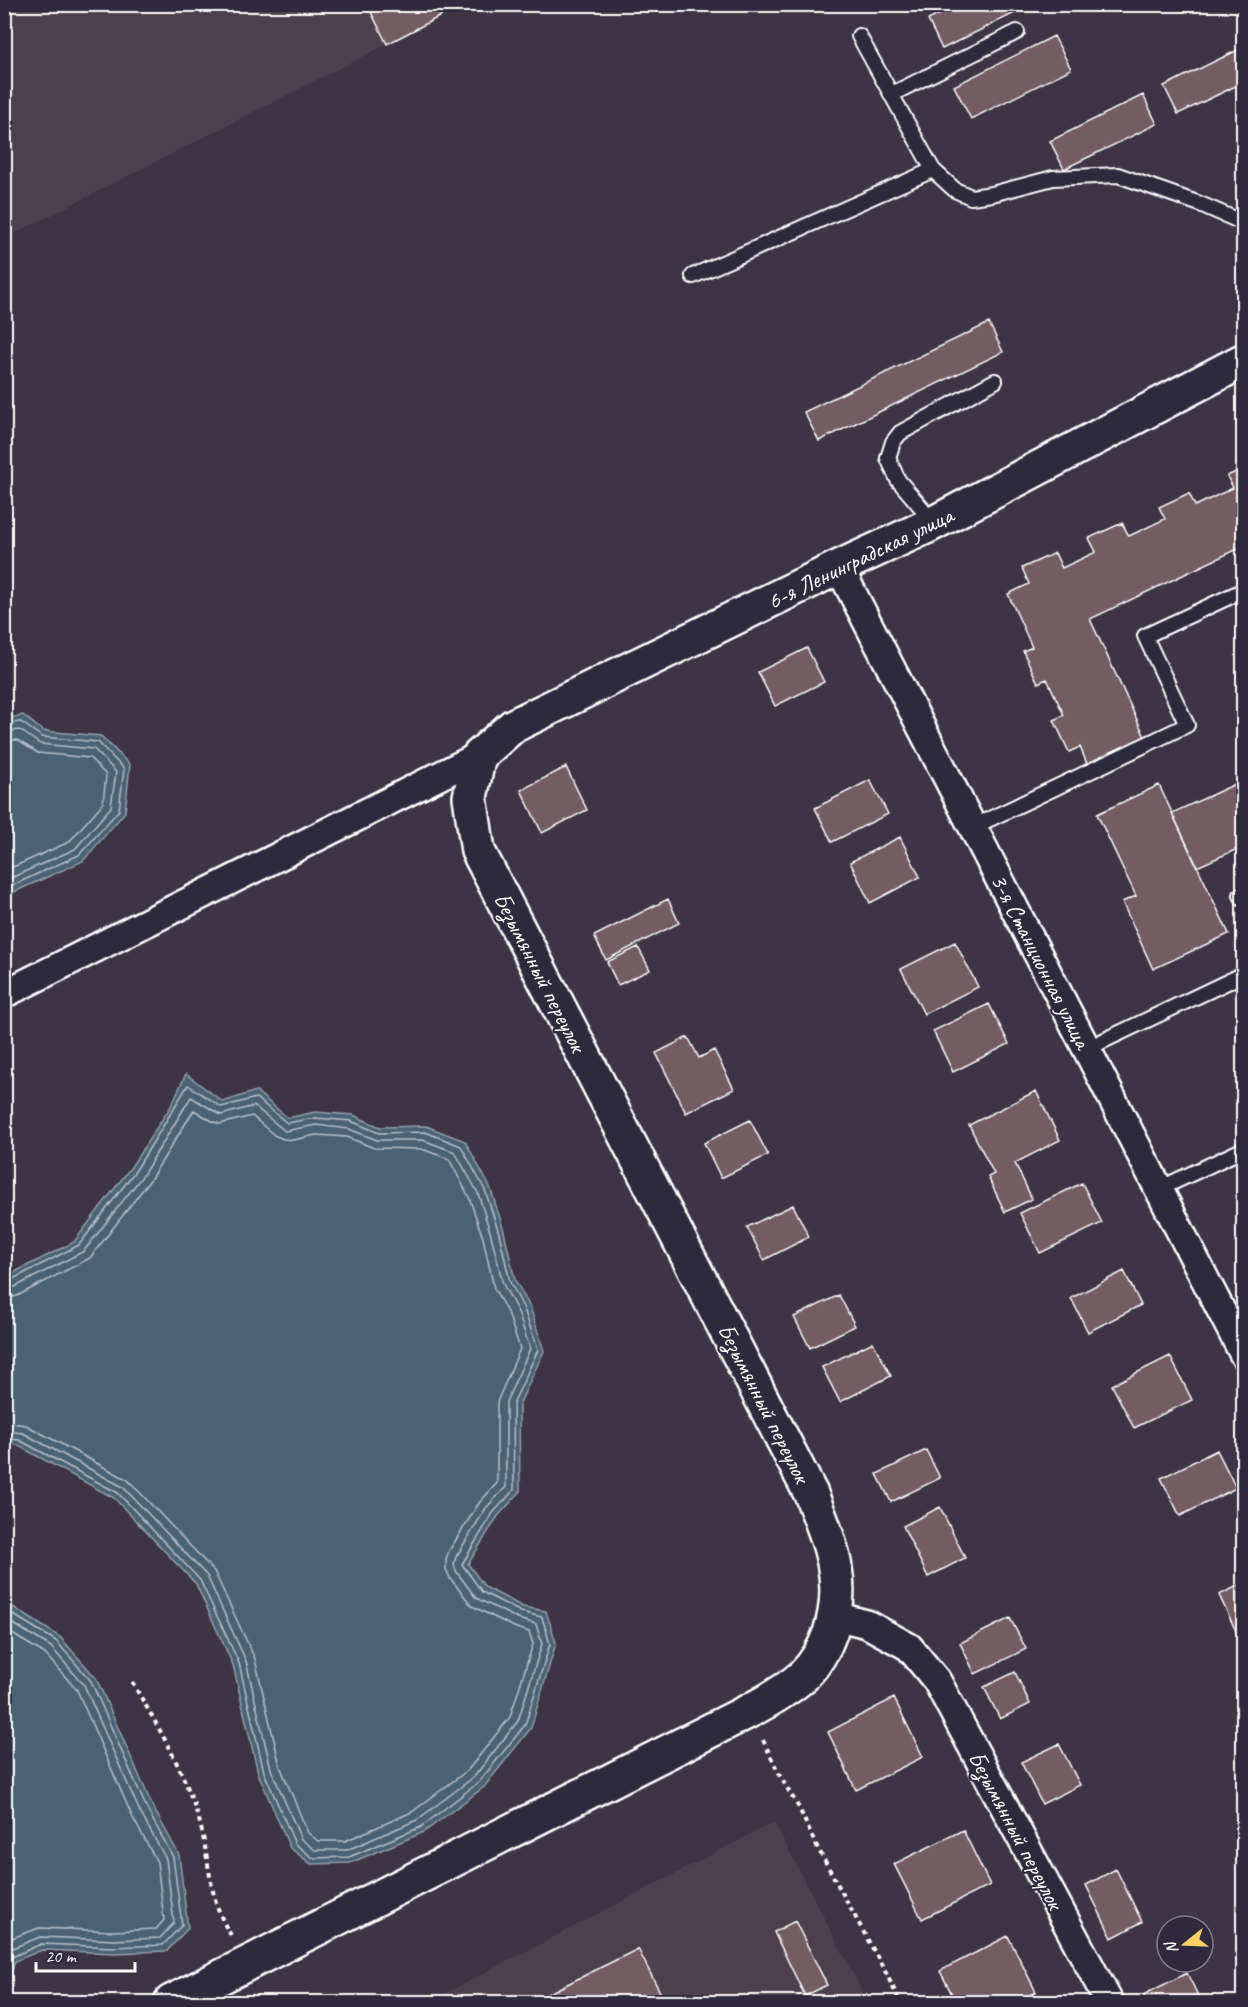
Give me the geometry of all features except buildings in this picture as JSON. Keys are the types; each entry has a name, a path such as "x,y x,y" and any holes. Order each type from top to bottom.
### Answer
{"street":[{"name":"6-я Ленинградская улица","path":"479,756 513,726 930,525 1244,360"},
{"name":"3-я Станционная улица","path":"840,567 1244,1355"},
{"path":"4,994 479,756"},
{"name":"Безымянный переулок","path":"479,756 470,797 478,851 811,1494 829,1540 838,1585 835,1616 867,1624 909,1647 936,1682 1109,2002"},
{"path":"171,2002 777,1695 803,1675 824,1651 835,1616"}],"lane":[{"path":"892,94 1017,32"},
{"path":"859,36 933,170 954,190 971,197 992,194 1053,178 1118,175 1200,204 1244,223"},
{"path":"693,276 933,170"},
{"path":"930,525 921,507 898,480 888,458 893,442 900,433 995,381"},
{"path":"973,827 1187,724 1145,636 1244,590"},
{"path":"1244,894 1241,895 1244,900"},
{"path":"1086,1049 1244,974"},
{"path":"1159,1189 1244,1149"}],"path":[{"path":"132,1682 170,1746 199,1820 212,1889 228,1931 250,1963"},
{"path":"749,1711 780,1776 900,2002"}],"shaded area":[{"path":"5,5 464,5 6,238"},
{"path":"774,1822 868,2002 429,2002"}],"water":[{"path":"23,715 43,731 101,736 130,765 125,812 83,861 5,896 5,719"},
{"path":"186,1074 223,1102 256,1091 288,1118 315,1112 353,1115 380,1127 426,1126 465,1141 490,1187 504,1231 515,1280 530,1307 544,1351 519,1405 520,1492 498,1516 468,1564 485,1587 523,1607 546,1611 556,1643 531,1728 484,1787 424,1832 350,1863 311,1864 290,1848 258,1773 233,1665 196,1584 114,1498 17,1445 5,1444 5,1277 74,1242 131,1167 171,1106"},
{"path":"5,1602 60,1637 96,1678 153,1807 179,1855 188,1928 167,1951 114,1953 42,1950 15,1961 5,1996"}]}
